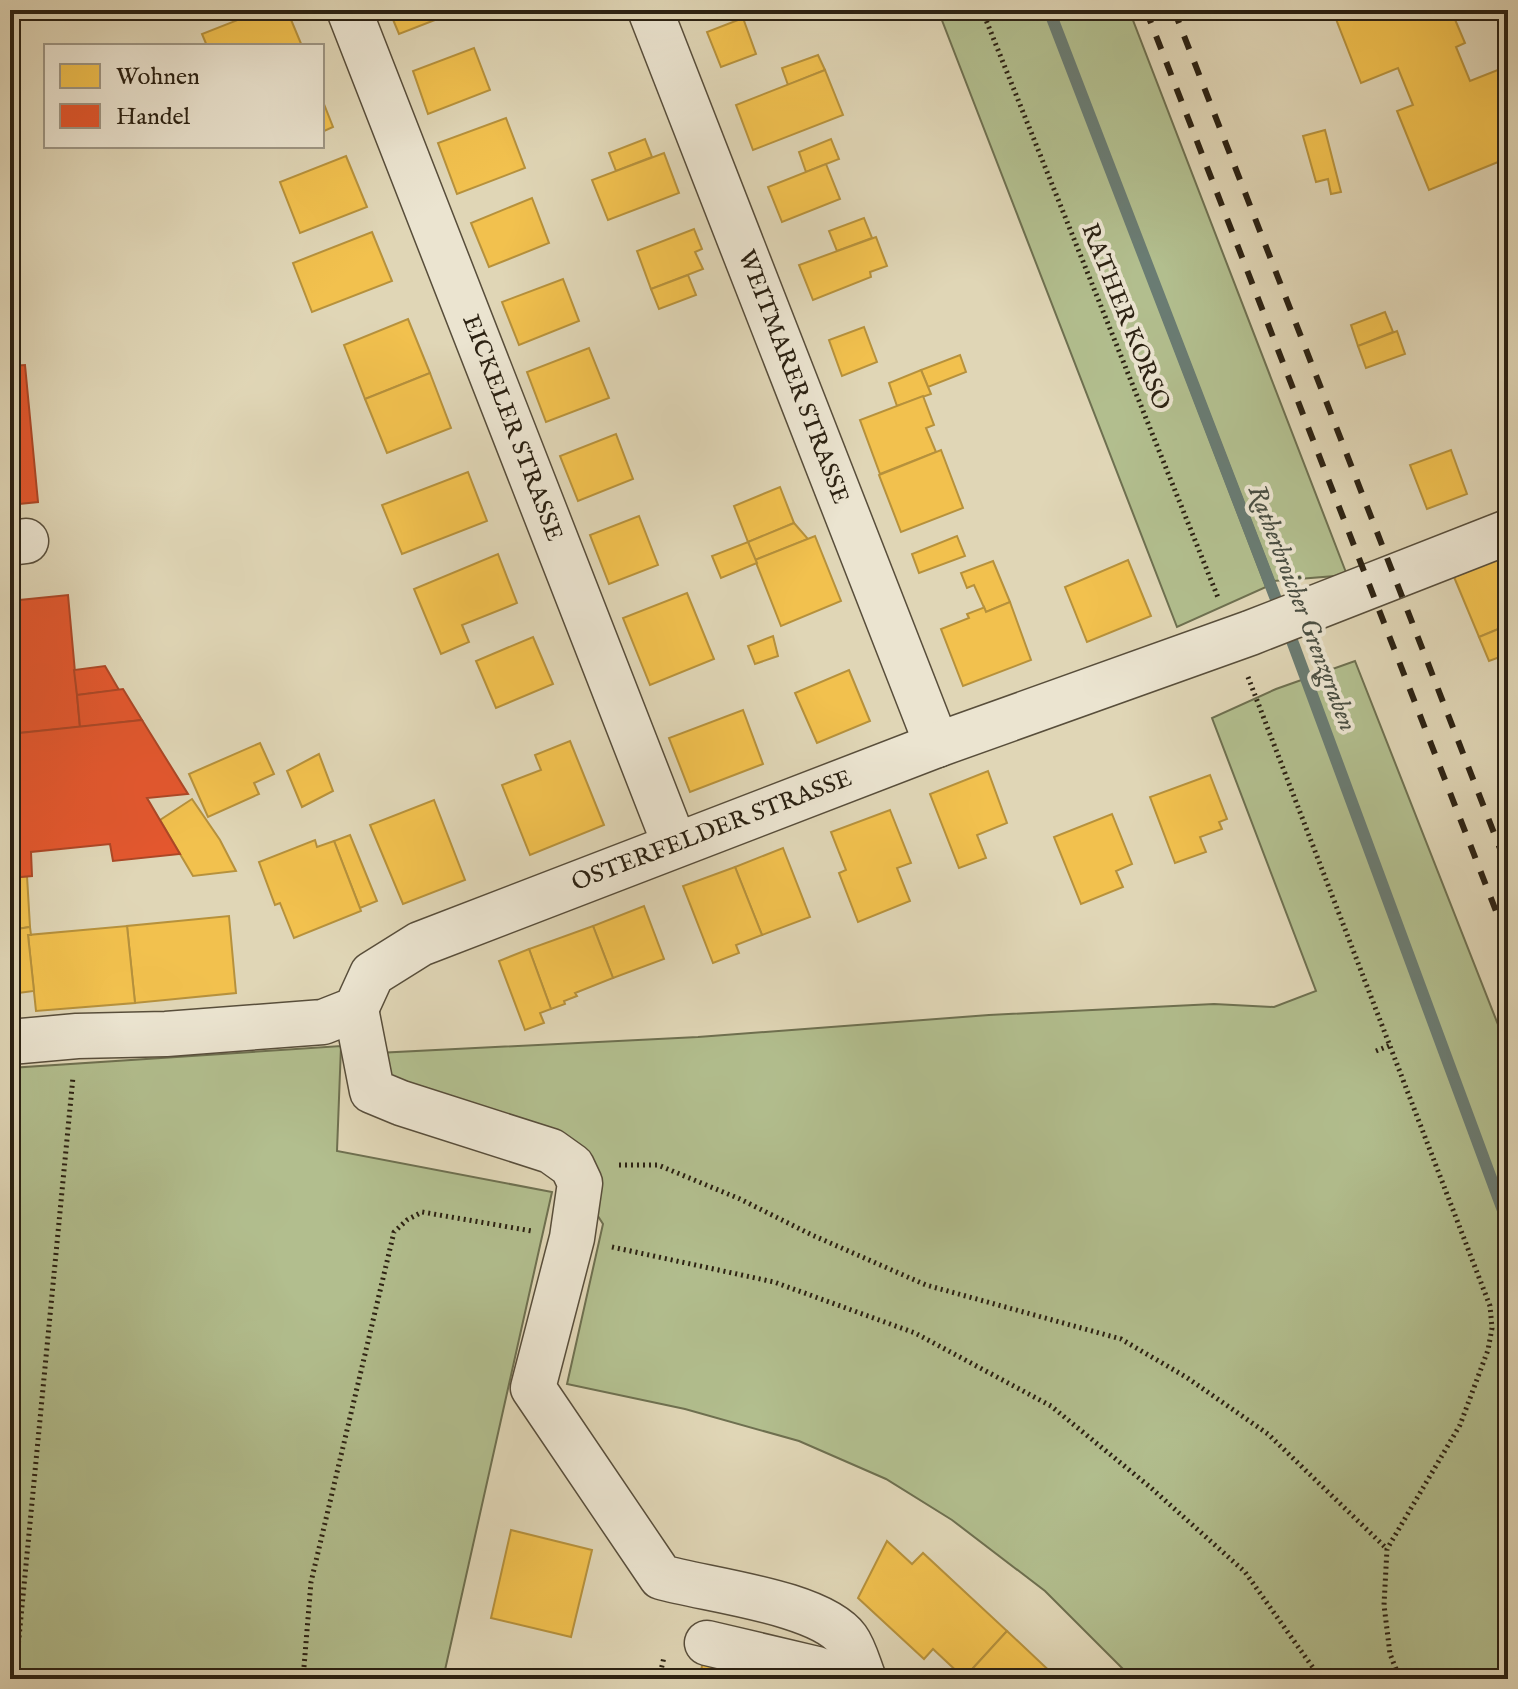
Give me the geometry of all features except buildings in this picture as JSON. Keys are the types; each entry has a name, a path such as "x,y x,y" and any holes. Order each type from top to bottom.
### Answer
{"street":[{"name":"EICKELER STRASSE","path":"349,10 675,845"},
{"name":"WEITMARER STRASSE","path":"650,10 937,745"},
{"name":"OSTERFELDER STRASSE","path":"356,1009 372,974 420,944 937,745 1329,603 1508,532"},
{"path":"10,1042 323,1022 356,1009 372,1091 551,1151 572,1166 580,1183 572,1238 533,1388 661,1577 783,1600 830,1623 848,1640 864,1679"},
{"path":"707,1643 817,1669 843,1679"}],"path":[{"name":"RATHER KORSO","path":"982,10 1242,635 1490,1306 1492,1328 1488,1350 1460,1425 1387,1549"},
{"path":"15,1679 77,1036"},
{"path":"1376,1051 1391,1045"},
{"path":"572,1166 658,1165 740,1199 812,1235 926,1285 1121,1339 1186,1377 1268,1434 1387,1549 1384,1605 1390,1654 1400,1679"},
{"path":"303,1679 311,1582 394,1232 422,1212 572,1238 774,1282 915,1333 1051,1406 1150,1487 1245,1572 1321,1679"}],"green space":[{"path":"938,10 1045,10 1266,587 1177,627"},
{"path":"1053,10 1129,10 1347,575 1274,581"},
{"path":"1355,661 1508,1050 1508,1679 1133,1679 1045,1591 952,1520 886,1479 799,1441 685,1409 567,1384 603,1224 550,1142 382,1079 377,1053 698,1037 989,1015 1214,1004 1274,1007 1316,991 1212,718 1276,689"},
{"path":"341,1046 337,1151 552,1192 443,1679 10,1679 10,1068"}],"waterway":[{"name":"Ratherbroicher Grenzgraben","path":"1049,10 1294,646 1508,1224"}],"railway":[{"path":"1146,10 1508,942"},
{"path":"1174,10 1508,869"}]}
